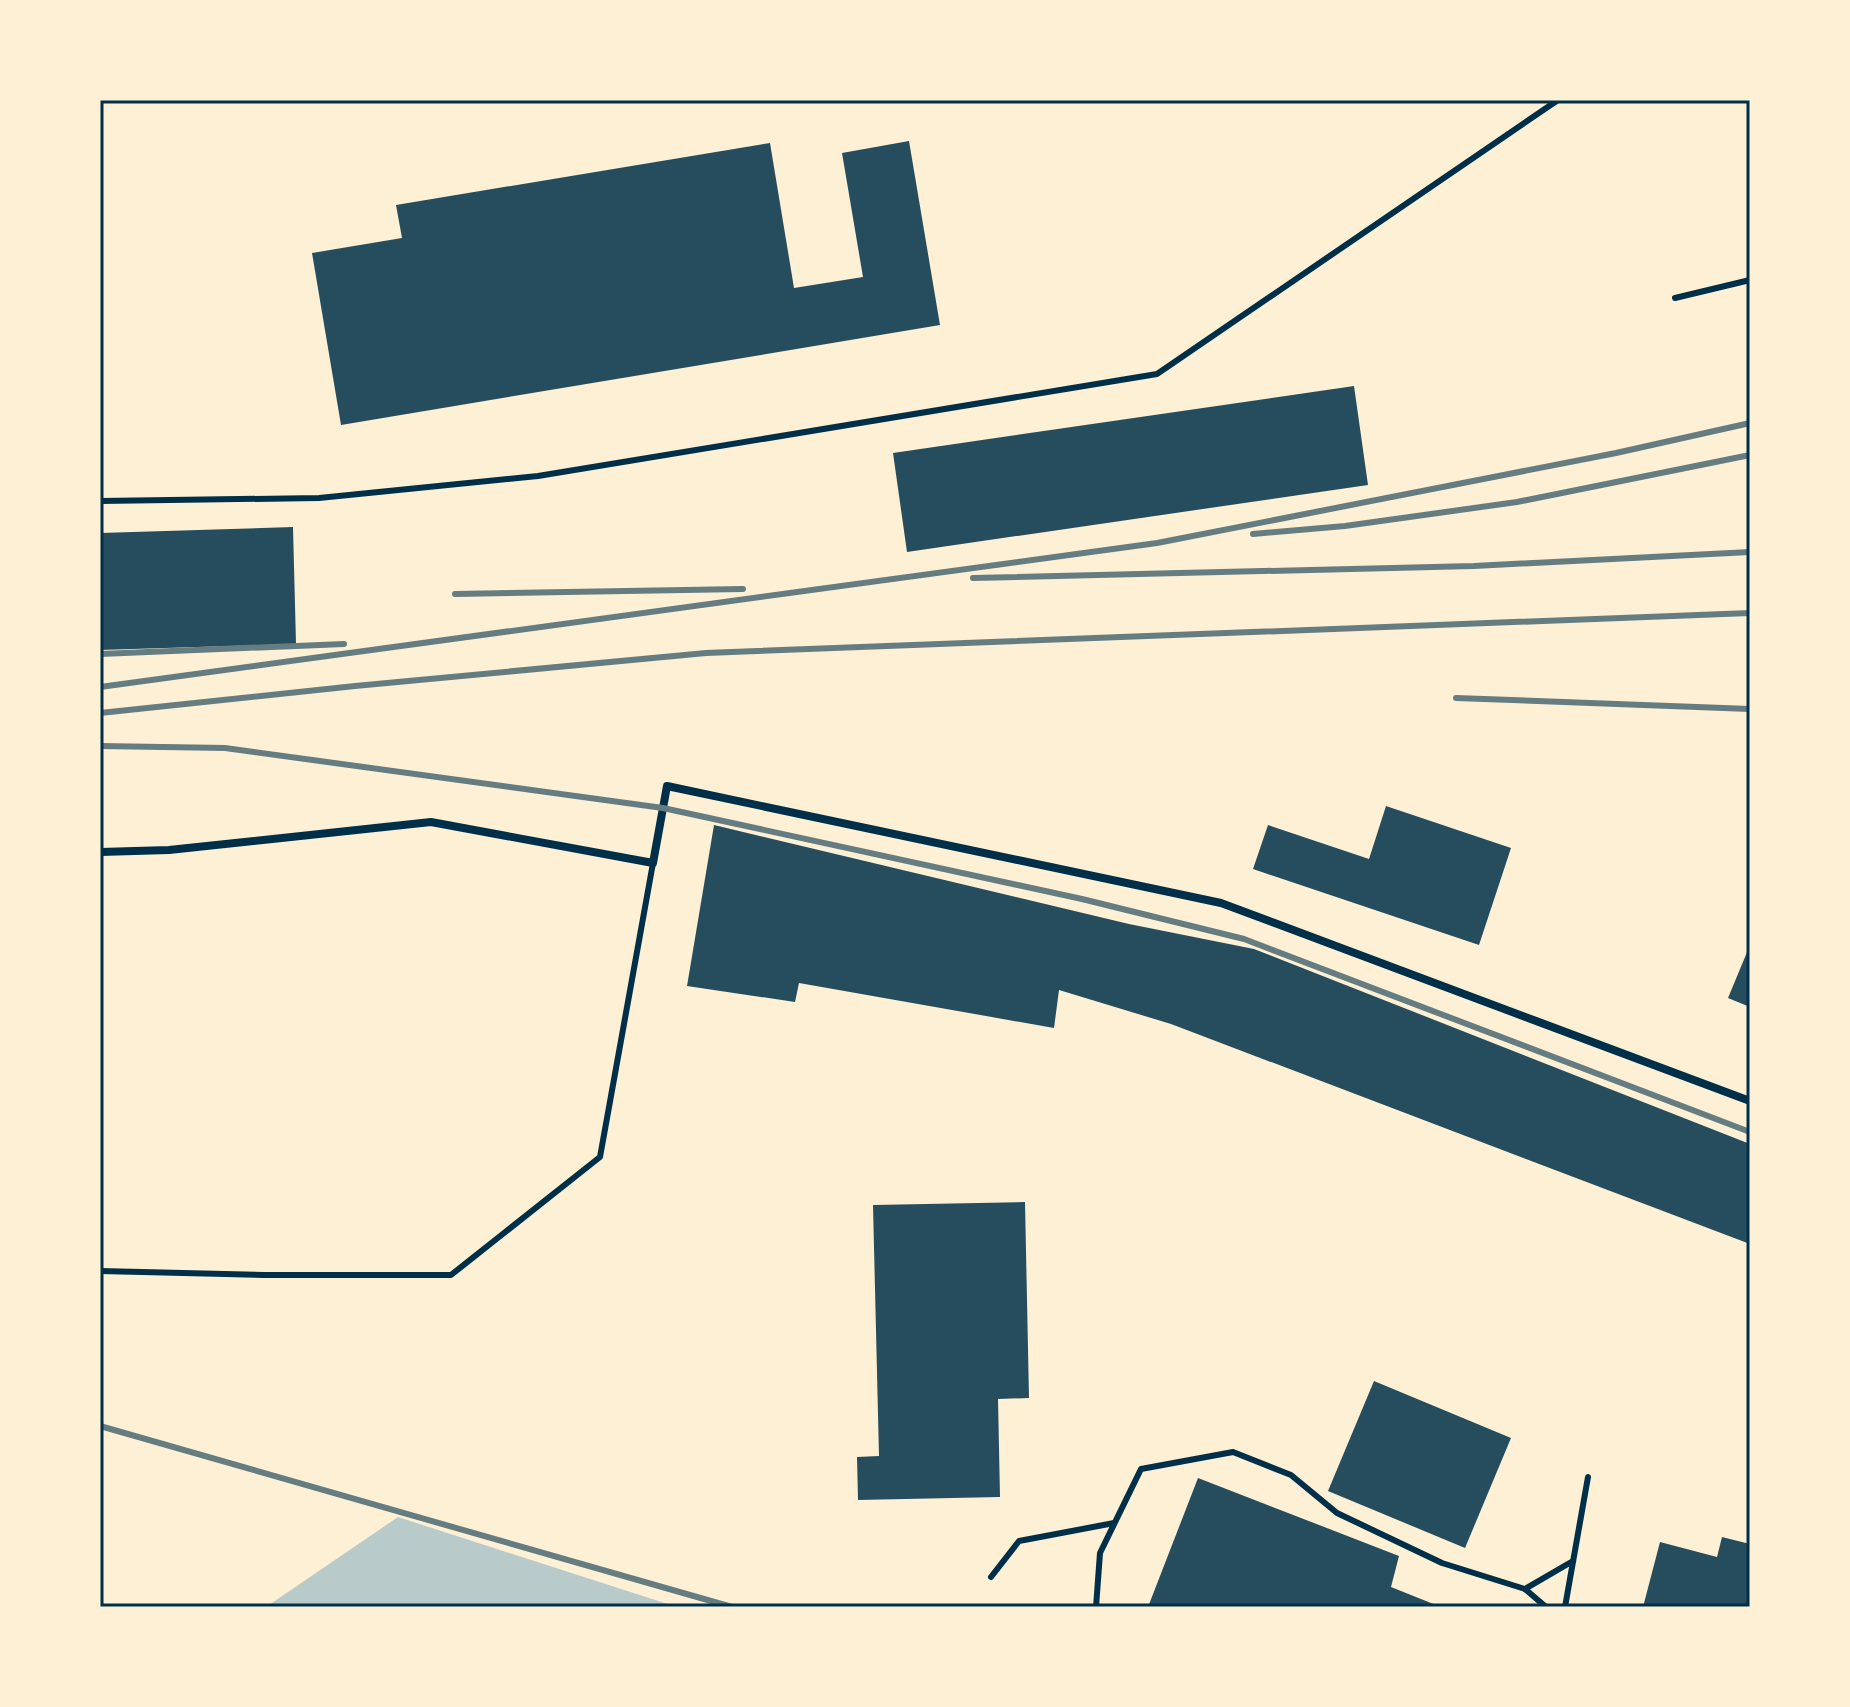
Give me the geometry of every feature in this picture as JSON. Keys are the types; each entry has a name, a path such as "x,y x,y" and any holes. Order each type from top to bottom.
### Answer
{"street":[{"path":"100,852 169,850 431,822 653,863 667,786 1206,899 1750,1101"}],"lane":[{"path":"100,501 319,498 538,476 1157,374 1558,100"},
{"path":"1675,298 1750,280"},
{"path":"100,1271 451,1275 600,1157 653,863"},
{"path":"1096,1607 1100,1553 1141,1469 1233,1452 1291,1475 1337,1513 1442,1563 1525,1589 1546,1607"},
{"path":"1565,1607 1588,1477"},
{"path":"991,1577 1019,1541 1114,1523"},
{"path":"1525,1589 1573,1561"}],"shaded area":[{"path":"398,1517 677,1607 266,1607"}],"building":[{"path":"909,141 940,325 341,425 312,253 402,238 396,205 770,143 794,288 863,277 842,153"},
{"path":"1354,386 1368,485 907,552 893,453"},
{"path":"293,527 296,644 100,650 100,533"},
{"path":"1386,806 1511,848 1479,945 1253,869 1268,825 1369,859"},
{"path":"714,825 1129,924 1254,949 1750,1144 1750,1244 1171,1024 1059,990 1054,1028 799,983 795,1002 687,986"},
{"path":"1750,945 1750,1007 1728,998"},
{"path":"1025,1202 1029,1398 998,1399 1000,1497 858,1500 857,1457 879,1456 873,1205"},
{"path":"1374,1381 1511,1438 1465,1548 1328,1491"},
{"path":"1198,1478 1399,1556 1391,1587 1441,1607 1148,1607"},
{"path":"1722,1537 1750,1544 1750,1607 1643,1607 1660,1542 1717,1557"}],"railway":[{"path":"100,687 1157,543 1616,453 1750,423"},
{"path":"1253,534 1345,526 1517,502 1750,455"},
{"path":"973,578 1474,566 1750,552"},
{"path":"455,594 743,589"},
{"path":"100,713 706,653 1750,613"},
{"path":"100,654 344,644"},
{"path":"1456,698 1750,709"},
{"path":"100,746 225,748 663,808 1082,899 1244,939 1750,1132"},
{"path":"100,1426 732,1607"}]}
